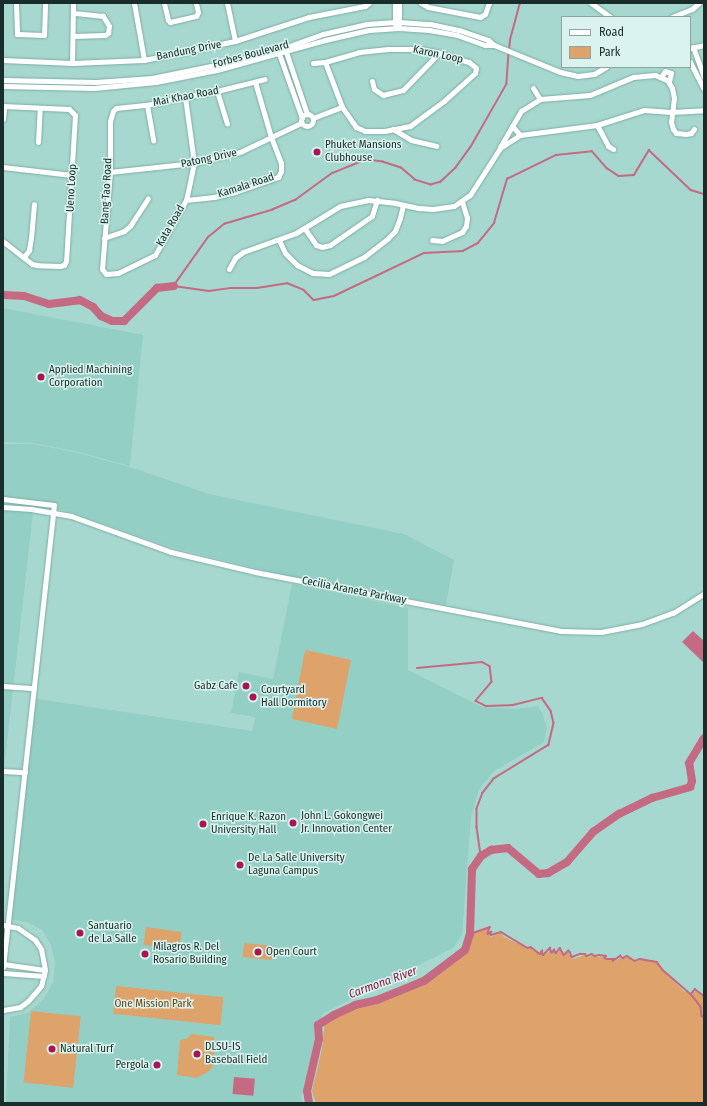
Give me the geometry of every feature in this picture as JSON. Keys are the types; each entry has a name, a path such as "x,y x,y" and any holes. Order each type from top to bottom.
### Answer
{"street":[{"path":"16,3 17,34 44,35 45,3"},
{"path":"72,63 74,3"},
{"path":"134,3 144,60"},
{"path":"164,3 168,20 170,22 196,16 198,12 196,3"},
{"path":"227,3 235,41"},
{"name":"Bandung Drive","path":"3,60 72,63 144,60 235,41 309,17 365,6 369,3"},
{"path":"395,3 397,25"},
{"path":"397,25 399,3"},
{"path":"421,3 428,7 480,17 485,14 489,3"},
{"path":"591,3 609,16"},
{"path":"674,16 699,3"},
{"path":"73,13 103,16 109,26 108,33 105,35 73,36"},
{"name":"Forbes Boulevard","path":"3,86 94,88 156,82 217,70 285,49 397,25 429,30 486,45 496,46 560,72 578,76 594,74 604,68"},
{"path":"704,45 692,48 704,77"},
{"path":"285,49 308,114 313,118"},
{"name":"Karon Loop","path":"388,49 418,49 439,53 469,62 476,68 475,73 444,101 410,126 365,131 356,127 342,107 326,62 359,52 388,49"},
{"path":"278,52 302,120 306,126 309,126 314,122 313,118"},
{"name":"Forbes Boulevard","path":"3,80 96,82 152,78 188,72 278,52"},
{"path":"372,81 374,90 383,95 403,90 439,53"},
{"path":"313,63 326,62"},
{"path":"691,64 704,89"},
{"path":"229,269 235,258 243,252 279,240 306,228 340,206 368,200 377,200 433,209 454,206 462,202 480,180 521,111 540,99 590,95 633,77 655,75 669,82 674,98 670,122 676,133 691,133 694,129"},
{"name":"Mai Khao Road","path":"116,108 147,105 217,91 265,79"},
{"name":"Kamala Road","path":"186,200 214,197 235,192 278,177 281,171 281,163 271,137 255,82"},
{"path":"533,88 540,99"},
{"path":"217,91 227,123"},
{"name":"Kata Road","path":"106,274 118,273 155,255 186,200 194,163 185,97"},
{"path":"147,105 153,140"},
{"path":"3,119 4,106"},
{"name":"Ueno Loop","path":"3,241 32,264 43,266 60,266 66,261 75,114 69,109 4,106"},
{"path":"313,118 342,107"},
{"path":"38,142 40,108"},
{"name":"Bang Tao Road","path":"106,274 102,269 110,172 110,121 113,111 116,108"},
{"path":"500,148 520,135 597,125 644,110 671,112 704,110"},
{"path":"302,120 308,114"},
{"name":"Patong Drive","path":"110,172 194,163 240,152 302,120"},
{"path":"597,125 608,146 613,149"},
{"path":"512,126 520,135"},
{"path":"393,129 411,140 436,146"},
{"path":"3,167 72,175"},
{"path":"104,238 124,231 130,226 148,198"},
{"path":"306,228 316,244 322,246 330,245 372,216 377,200"},
{"path":"432,240 442,241 462,232 466,226 467,218 462,202"},
{"path":"24,258 31,238 34,204"},
{"path":"279,240 285,253 297,265 313,273 329,274 364,258 388,238 395,230 403,205"},
{"path":"3,499 54,505 25,772 5,925 3,967"},
{"name":"Cecilia Araneta Parkway","path":"3,507 53,512 79,519 171,552 255,572 561,631 601,632 642,624 673,613 704,594"},
{"path":"3,686 34,688"},
{"path":"3,771 25,772"},
{"path":"3,1010 20,1006 36,994 45,970 43,954 35,940 23,931 5,925"},
{"path":"3,964 45,970"},
{"path":"3,973 44,976"}],"shaded area":[{"path":"3,308 143,335 130,466 75,451 33,443 3,442"},
{"path":"3,444 33,444 74,452 130,467 209,494 404,534 454,560 446,605 279,574 167,546 64,510 34,505 3,777"},
{"name":"De La Salle University Laguna Campus","path":"292,584 408,608 408,670 482,707 516,709 538,706 542,713 547,728 544,742 494,771 479,789 471,817 462,935 453,948 322,1014 301,1097 303,1103 6,1103 10,1017 27,1013 43,1000 53,982 55,964 51,945 42,930 27,922 8,919 31,698 252,731 255,717 231,713 239,672 273,679"},
{"path":"693,631 704,641 704,663 682,642"},
{"path":"234,1077 255,1079 253,1096 233,1094"}],"green space":[{"path":"306,650 351,660 337,729 292,719"},
{"path":"146,927 182,932 179,950 143,945"},
{"path":"489,928 488,933 491,937 501,933 504,937 527,948 531,948 539,954 542,953 542,956 550,950 552,955 554,952 556,955 560,950 564,956 567,952 573,959 585,955 588,958 591,955 595,957 605,957 607,960 612,960 614,962 620,958 622,959 627,957 636,962 640,960 651,960 657,962 663,971 684,991 691,995 695,991 703,996 704,1103 316,1103 312,1091 322,1049 325,1020 422,977 465,951 471,934"},
{"name":"Open Court","path":"244,943 273,946 271,960 243,957"},
{"name":"One Mission Park","path":"116,986 223,997 220,1025 113,1014"},
{"name":"Natural Turf","path":"31,1011 81,1016 73,1088 23,1083"},
{"name":"DLSU-IS Baseball Field","path":"192,1034 214,1037 214,1065 208,1072 197,1078 177,1075 180,1040 186,1039"}],"waterway":[{"path":"509,50 510,40 520,3"},
{"path":"509,53 507,84 471,147 456,168 441,182 431,185 415,180 401,168 383,162 366,160 333,173 296,200 273,210 225,224 208,238 174,286 209,291 231,288 257,288 287,283 304,290 314,300 334,296 424,253 463,251 478,243 494,223 507,179 556,155 592,151 607,168 619,176 634,175 649,150 691,190 704,194"},
{"path":"3,295 24,296 49,304 80,300 93,307 101,316 112,321 124,321 157,288 174,286"},
{"path":"417,668 482,662 490,666 492,682 476,701 486,706 513,705 542,698 551,711 554,723 549,745 494,779 483,793 477,809 477,827 481,856"},
{"name":"Carmona River","path":"309,1103 307,1091 319,1039 318,1025 355,1005 377,1000 424,981 465,950 470,934 472,869 481,856 491,850 508,848 539,874 548,873 567,862 593,832 619,814 652,798 690,787 692,781 689,763 704,738"},
{"path":"470,934 490,927 488,934 491,932 491,935 501,932 528,948 531,947 540,954 542,951 543,955 550,948 552,953 554,950 556,953 560,948 564,955 568,951 572,957 580,954 585,954 587,956 592,954 595,956 606,956 605,958 614,959 613,961 620,956 623,958 627,956 635,961 640,959 657,962 663,970 691,994 701,1007 702,1016 704,1017"},
{"path":"691,994 695,989 704,996"}],"place":[{"name":"Phuket Mansions Clubhouse","path":"317,152"},
{"name":"Applied Machining Corporation","path":"41,377"},
{"name":"Gabz Cafe","path":"246,686"},
{"name":"Courtyard Hall Dormitory","path":"253,697"},
{"name":"John L. Gokongwei Jr. Innovation Center","path":"293,823"},
{"name":"Enrique K. Razon University Hall","path":"203,824"},
{"name":"De La Salle University Laguna Campus","path":"240,865"},
{"name":"Santuario de La Salle","path":"80,933"},
{"name":"Open Court","path":"258,952"},
{"name":"Milagros R. Del Rosario Building","path":"145,954"},
{"name":"Natural Turf","path":"52,1049"},
{"name":"DLSU-IS Baseball Field","path":"197,1054"},
{"name":"Pergola","path":"157,1065"}]}
